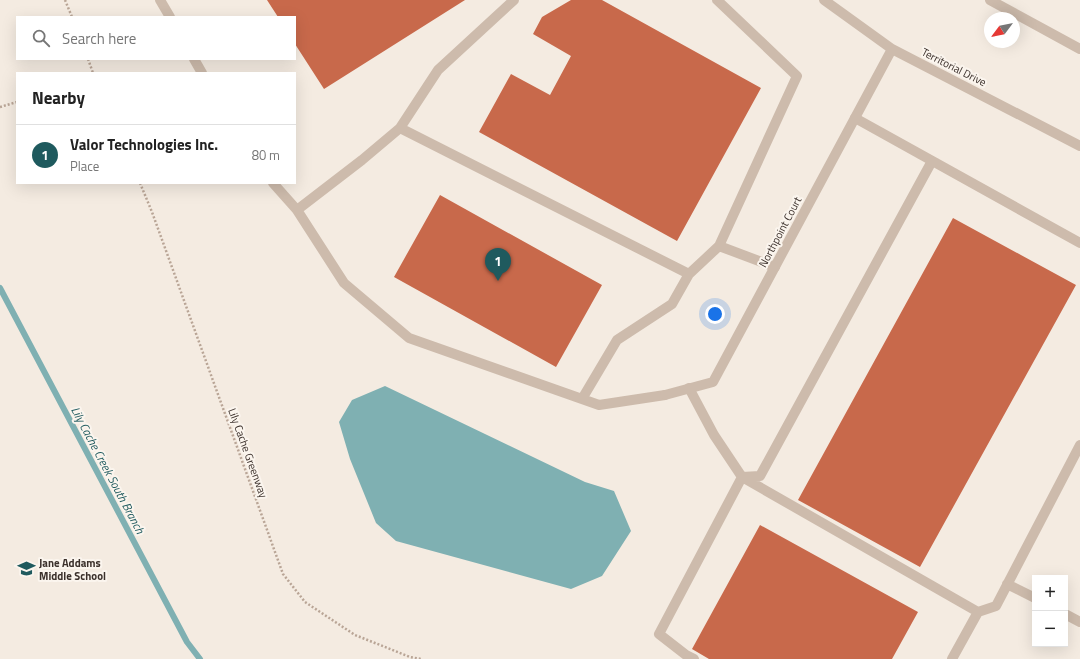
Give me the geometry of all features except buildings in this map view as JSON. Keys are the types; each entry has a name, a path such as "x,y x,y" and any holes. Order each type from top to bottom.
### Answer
{"street":[{"path":"160,0 169,16"},
{"path":"297,210 362,160 400,128 438,70 514,0"},
{"path":"582,398 617,340 672,304 689,274 719,246 797,76 717,0"},
{"name":"Territorial Drive","path":"824,0 892,49 1080,146"},
{"path":"990,0 1080,50"},
{"name":"Northpoint Court","path":"274,184 297,210 344,282 410,338 599,405 665,395 713,382 892,49"},
{"path":"195,60 201,72"},
{"path":"855,118 1080,242"},
{"path":"400,128 689,274"},
{"path":"742,477 760,476 932,161"},
{"path":"719,246 775,268"},
{"path":"689,388 714,435 742,477 978,612"},
{"path":"952,659 978,612 996,606 1080,445"},
{"path":"694,659 686,655 659,634 742,477"},
{"path":"1007,584 1032,596"},
{"path":"1068,616 1080,622"}],"path":[{"path":"65,0 72,16"},
{"path":"88,60 93,72"},
{"path":"0,107 16,102"},
{"name":"Lily Cache Greenway","path":"140,184 155,219 283,574 305,602 355,635 410,657 421,659"}],"water":[{"path":"385,386 585,482 614,491 631,531 602,576 571,589 396,541 376,523 350,459 339,422 352,400"}],"waterway":[{"name":"Lily Cache Creek South Branch","path":"0,288 187,642 200,659"}],"place":[{"name":"Valor Technologies Inc.","path":"498,281"},
{"name":"Jane Addams Middle School","path":"26,569"}]}
